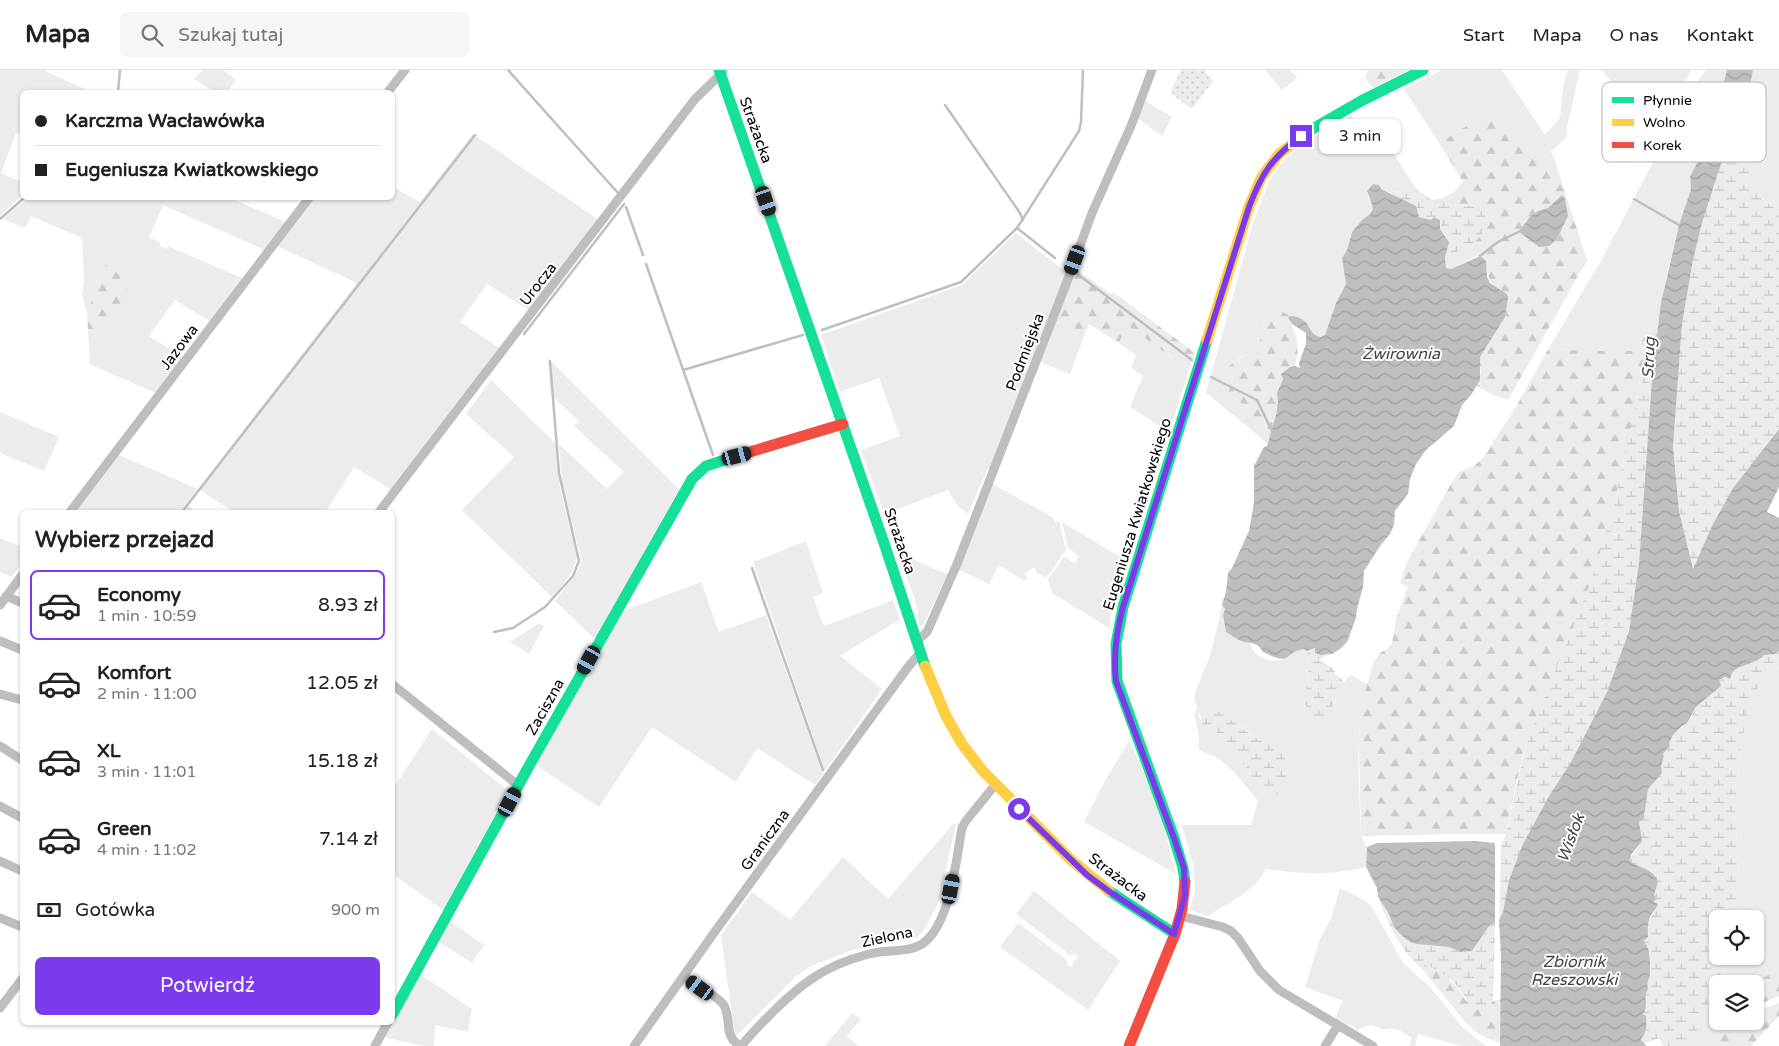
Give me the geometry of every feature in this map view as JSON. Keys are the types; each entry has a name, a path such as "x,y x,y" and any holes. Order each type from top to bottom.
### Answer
{"street":[{"path":"390,90 405,70"},
{"name":"Podmiejska","path":"919,647 957,564 1092,214 1131,126 1152,70"},
{"name":"Eugeniusza Kwiatkowskiego","path":"1129,1046 1181,916 1185,885 1181,859 1116,681 1115,640 1123,607 1249,207 1265,170 1284,149 1301,136 1423,70"},
{"name":"Strażacka","path":"721,71 931,684 946,716 962,744 995,785 1087,875 1174,934"},
{"name":"Urocza","path":"381,510 696,99 721,71"},
{"name":"Jazowa","path":"72,510 307,200"},
{"name":"Zaciszna","path":"395,1009 692,479 706,466 714,463 843,424"},
{"path":"0,605 20,577"},
{"path":"6,596 20,602"},
{"path":"0,641 20,649"},
{"name":"Graniczna","path":"634,1046 908,667 919,647"},
{"path":"395,686 519,786"},
{"path":"0,694 20,699"},
{"path":"2,750 20,759"},
{"name":"Zielona","path":"741,1046 801,986 820,973 871,953 911,949 928,939 942,915 951,889 962,828 995,785"},
{"path":"0,806 20,817"},
{"path":"0,861 20,871"},
{"path":"1181,916 1223,927 1231,931 1238,938 1260,971 1272,984 1288,996 1372,1046"},
{"path":"0,918 20,926"},
{"path":"684,976 722,1002 726,1011 730,1036 733,1042 741,1046"},
{"path":"0,1008 20,982"},
{"path":"376,1043 386,1025"},
{"path":"1325,1046 1338,1025"}],"green space":[{"path":"0,70 43,70 87,90 20,90 20,134 16,133 1,173 20,181 20,197 0,216"},
{"path":"203,70 223,70 236,80 228,90 212,90 194,79"},
{"path":"1181,70 1204,70 1213,81 1192,109 1173,95 1171,90"},
{"path":"1265,70 1290,70 1297,78 1282,90"},
{"path":"1368,70 1409,70 1373,88 1365,78"},
{"path":"1442,70 1502,70 1545,135 1560,118 1563,86 1568,70 1580,70 1566,132 1568,134 1551,151 1555,161 1523,149 1496,108 1439,143 1404,89"},
{"path":"1602,70 1692,70 1684,82 1611,82"},
{"path":"1706,70 1727,70 1724,82 1697,82"},
{"path":"1753,70 1779,70 1779,208 1773,207 1758,194 1751,183 1748,173 1746,162 1766,162 1766,82 1751,82"},
{"path":"1144,100 1172,117 1162,136 1137,118"},
{"path":"1496,108 1523,149 1555,161 1587,260 1508,400 1491,394 1477,386 1481,372 1479,357 1505,317 1507,294 1490,281 1486,261 1480,256 1476,256 1468,246 1484,232 1472,206 1451,205 1443,198 1454,192 1463,182 1439,143","holes":["1565,198 1568,216 1557,239 1539,247 1520,232 1525,223 1531,218"]},
{"path":"1351,116 1363,128 1373,122 1384,139 1375,136 1388,145 1417,190 1390,192 1369,187 1367,192 1373,209 1352,232 1347,250 1342,259 1346,284 1336,303 1325,335 1321,337 1316,336 1302,319 1290,316 1267,303 1262,335 1257,347 1224,368 1233,377 1228,394 1247,407 1258,435 1206,393 1254,220 1270,180 1280,165 1298,146"},
{"path":"473,134 599,220 530,311 487,284 460,322 501,349 392,490 354,467 327,510 231,510 198,489 357,283 277,246 312,200 395,200 395,188 420,202"},
{"path":"1653,162 1698,162 1690,176 1691,189 1679,225 1667,273 1658,325 1652,325 1635,351 1581,351 1549,348 1602,259"},
{"path":"1722,162 1747,162 1750,180 1761,198 1775,208 1779,208 1779,429 1733,488 1712,526 1693,570 1679,511 1673,447 1682,324 1693,260 1702,223"},
{"path":"1417,190 1432,200 1443,198 1451,205 1472,206 1484,213 1486,225 1483,233 1467,247 1445,258 1447,239 1440,229 1441,224 1419,217 1416,206 1396,197 1390,192"},
{"path":"25,200 235,200 286,222 265,250 163,205 149,237 161,243 159,246 167,249 168,246 244,279 211,322 175,300 149,336 184,358 156,393 89,364 88,332 112,327 106,264 87,313 82,295 84,278 82,238 31,216 25,228 3,219"},
{"path":"1016,233 1067,273 990,473 988,468 968,514 957,505 948,490 884,514 861,450 900,436 879,378 840,392 821,335 962,285"},
{"path":"1468,246 1476,256 1451,269 1446,268 1445,258"},
{"path":"106,264 132,276 112,327 88,332 87,313"},
{"path":"1075,268 1111,294 1113,292 1195,353 1189,370 1127,325 1119,343 1089,324 1082,341 1052,325"},
{"path":"1267,303 1290,316 1288,318 1294,331 1298,349 1295,366 1290,367 1281,374 1283,379 1277,393 1276,415 1268,443 1266,443 1258,435 1247,407 1228,394 1233,377 1224,369 1257,347 1262,335"},
{"path":"1052,325 1082,341 1070,374 1038,361"},
{"path":"1127,325 1189,370 1169,432 1130,407 1143,376 1131,368 1136,355 1119,343"},
{"path":"1652,325 1644,377 1639,390 1613,509 1600,556 1570,638 1526,746 1506,834 1361,836 1359,744 1364,695 1374,662 1380,653 1392,643 1396,619 1408,587 1400,583 1407,562 1452,482 1459,472 1474,466 1483,458 1517,405 1549,348 1581,351 1635,351"},
{"path":"1652,325 1658,325 1653,365 1639,563 1629,631 1607,692 1571,762 1549,796 1509,880 1503,912 1499,920 1501,846 1506,834 1521,765 1529,736 1592,579 1614,505 1639,390 1644,377"},
{"path":"548,358 679,489 596,640 555,601 580,568 581,558 562,483 559,444 607,489 624,472 574,426 579,421 551,395"},
{"path":"491,380 556,444 560,488 577,557 573,569 552,597 462,510 514,457 466,414"},
{"path":"0,412 59,437 44,471 0,453"},
{"path":"119,455 198,489 186,504 194,510 77,510"},
{"path":"991,483 1054,518 1055,523 1059,521 1066,550 1046,578 1037,573 1034,567 1024,574 1028,579 1024,581 999,565 989,584 958,569"},
{"path":"1062,522 1126,562 1113,603 1109,628 1052,593 1048,579 1064,557 1075,563 1079,556 1068,548"},
{"path":"892,537 902,551 909,556 948,574 922,627 919,625 919,617 912,590"},
{"path":"0,538 20,546 20,566 12,577 0,572"},
{"path":"806,541 823,593 813,597 824,626 893,600 900,619 840,656 882,689 825,771 753,562"},
{"path":"701,582 719,632 766,615 823,774 815,785 757,748 736,782 652,727 599,807 536,765 623,606 626,610"},
{"path":"1223,598 1225,599 1223,605 1236,638 1249,642 1255,652 1263,659 1280,660 1295,651 1304,649 1307,651 1306,697 1335,704 1338,689 1350,675 1367,684 1360,721 1358,760 1361,836 1367,847 1366,867 1340,872 1316,873 1266,869 1248,890 1208,916 1190,909 1195,892 1194,868 1182,825 1251,825 1258,801 1234,772 1218,758 1199,750 1199,735 1194,713 1197,708 1194,695 1210,656","holes":["1197,708 1243,728 1254,737 1278,749 1268,793 1262,784 1249,774 1245,765 1233,755 1225,737 1202,726"]},
{"path":"539,623 544,626 529,654 510,642"},
{"path":"1315,648 1321,655 1328,655 1318,660 1333,668 1336,675 1344,683 1337,694 1331,711 1321,718 1312,719 1306,708 1307,651"},
{"path":"1779,651 1779,668 1765,677 1757,689 1751,702 1741,744 1735,809 1739,910 1709,910 1709,965 1727,965 1723,975 1709,975 1709,1005 1689,1046 1663,1046 1660,1038 1645,1043 1641,1039 1646,1026 1646,1016 1643,1014 1647,997 1645,992 1650,973 1650,954 1643,942 1648,933 1650,920 1657,907 1654,898 1658,882 1630,861 1640,841 1639,822 1644,815 1648,789 1662,773 1663,754 1670,745 1672,737 1689,721 1697,706 1712,694 1718,680 1729,677 1739,668 1757,661 1764,655 1775,654"},
{"path":"1779,668 1779,969 1764,977 1764,975 1724,975 1727,965 1764,965 1764,910 1739,910 1735,809 1741,744 1751,702 1765,677"},
{"path":"1212,707 1254,737 1279,749 1286,760 1287,766 1283,786 1276,795 1268,793 1262,784 1249,774 1245,765 1233,755 1225,737 1202,726 1197,708"},
{"path":"432,729 512,794 446,912 395,875 395,786"},
{"path":"1129,741 1157,806 1176,874 1084,822 1102,786"},
{"path":"954,823 956,825 938,903 924,930 916,938 871,945 849,951 809,967 796,976 735,1037 721,935 752,892 790,920 843,857 888,899"},
{"path":"1340,888 1364,900 1372,907 1403,963 1430,987 1463,1028 1486,1046 1461,1046 1418,1034 1415,1046 1409,1046 1412,1038 1395,1029 1384,1030 1370,1025 1356,1031 1356,1028 1336,1019 1343,1001 1305,987 1320,939 1331,919"},
{"path":"1034,891 1120,961 1088,1010 1000,947 1018,923 1067,960 1067,965 1070,967 1078,956 1075,954 1070,955 1016,914"},
{"path":"1378,897 1388,912 1394,927 1417,944 1449,947 1461,952 1472,951 1489,926 1495,923 1493,1001 1486,1007 1476,1009 1448,977 1425,965 1420,967 1400,944"},
{"path":"449,921 484,945 472,963 438,941"},
{"path":"1425,965 1438,970 1449,978 1465,1000 1488,1006 1493,1001 1501,999 1500,1042 1483,1036 1469,1026 1420,967"},
{"path":"1779,969 1779,996 1764,1002 1764,977"},
{"path":"420,974 472,1009 468,1032 435,1025 434,1046 425,1046 387,1038 385,1036 391,1025 395,1025 395,1018"},
{"path":"1779,1003 1779,1016 1751,1046 1717,1046 1720,1030 1764,1030 1764,1009"},
{"path":"1709,1005 1709,1030 1720,1030 1717,1046 1689,1046"},
{"path":"852,1013 861,1019 847,1036 858,1046 825,1046"}],"water":[{"name":"Zbiornik Rzeszowski","path":"1727,70 1753,70 1751,82 1724,82"},
{"name":"Zbiornik Rzeszowski","path":"1698,162 1722,162 1702,223 1693,260 1682,324 1673,447 1679,511 1693,569 1712,526 1733,488 1779,429 1779,487 1767,512 1779,518 1779,651 1775,654 1764,655 1760,659 1740,667 1735,670 1730,679 1725,677 1719,680 1721,686 1696,707 1687,723 1673,735 1669,743 1670,745 1663,754 1662,773 1648,789 1643,819 1639,822 1642,841 1631,855 1630,861 1650,871 1658,882 1654,902 1658,904 1649,920 1648,937 1643,941 1649,951 1650,964 1646,1008 1643,1014 1646,1016 1646,1029 1641,1039 1646,1046 1500,1046 1501,956 1499,920 1503,912 1509,880 1523,844 1549,796 1571,762 1607,692 1629,631 1639,563 1653,365 1661,303 1679,225 1691,189 1690,176"},
{"name":"Żwirownia","path":"1373,184 1379,185 1381,189 1416,206 1419,217 1431,220 1434,217 1440,220 1440,229 1449,242 1445,258 1446,268 1451,269 1480,256 1486,261 1487,277 1490,283 1507,294 1505,317 1480,357 1480,380 1462,405 1454,426 1426,450 1416,464 1410,479 1408,494 1395,511 1394,525 1390,534 1364,571 1363,587 1356,618 1347,642 1332,654 1321,655 1315,653 1315,648 1307,651 1304,649 1281,659 1263,652 1256,644 1241,641 1226,632 1223,615 1225,609 1222,605 1226,592 1228,573 1249,531 1254,503 1254,466 1264,447 1267,446 1276,415 1277,393 1283,379 1281,374 1290,367 1300,368 1299,363 1306,344 1306,333 1292,324 1288,318 1290,316 1302,319 1316,336 1321,337 1325,335 1336,303 1346,284 1342,258 1347,250 1352,232 1373,209 1367,191"},
{"path":"1562,195 1565,198 1568,216 1557,239 1549,246 1539,247 1519,232 1529,218 1538,211 1548,208"},
{"path":"1476,841 1495,843 1495,923 1489,926 1472,951 1461,952 1449,947 1410,942 1394,927 1388,912 1378,897 1377,888 1366,867 1367,847 1377,843"}],"waterway":[{"path":"118,90 120,70"},
{"path":"508,70 618,193"},
{"path":"1055,258 1017,228 1079,131 1083,70"},
{"path":"945,105 1023,220"},
{"path":"184,510 475,135"},
{"path":"1634,199 1679,225"},
{"path":"0,219 22,200"},
{"path":"524,334 624,204"},
{"path":"626,207 643,255"},
{"path":"822,330 961,282 1017,228"},
{"path":"1480,256 1498,242 1522,230"},
{"path":"646,264 713,455"},
{"path":"1076,273 1192,360"},
{"path":"683,370 803,335"},
{"path":"494,632 513,628 545,607 573,576 579,561 559,473 550,361"},
{"path":"1211,377 1257,400 1272,431"},
{"path":"752,568 823,770"}],"traffic: fast":[{"path":"719,70 925,666"},
{"path":"1309,131 1361,101 1423,70"},
{"path":"1185,882 1174,838 1117,681 1116,644 1123,607 1207,340"},
{"path":"395,1010 529,766 692,479 706,466 743,454"},
{"path":"1109,891 1175,934"}],"traffic: slow":[{"path":"1207,340 1249,207 1261,178 1279,154 1309,131"},
{"path":"925,666 946,716 962,744 982,770 1070,859 1109,891"}],"traffic: jam":[{"path":"743,454 843,424"},
{"path":"1129,1046 1175,934 1182,909 1185,882"}],"route":[{"path":"1019,809 1087,875 1174,934 1185,895 1184,868 1116,681 1115,640 1123,607 1249,207 1265,170 1284,149 1301,136"}],"water label":[{"name":"Strug","path":"1649,358"},
{"name":"Wisłok","path":"1571,838"}]}
